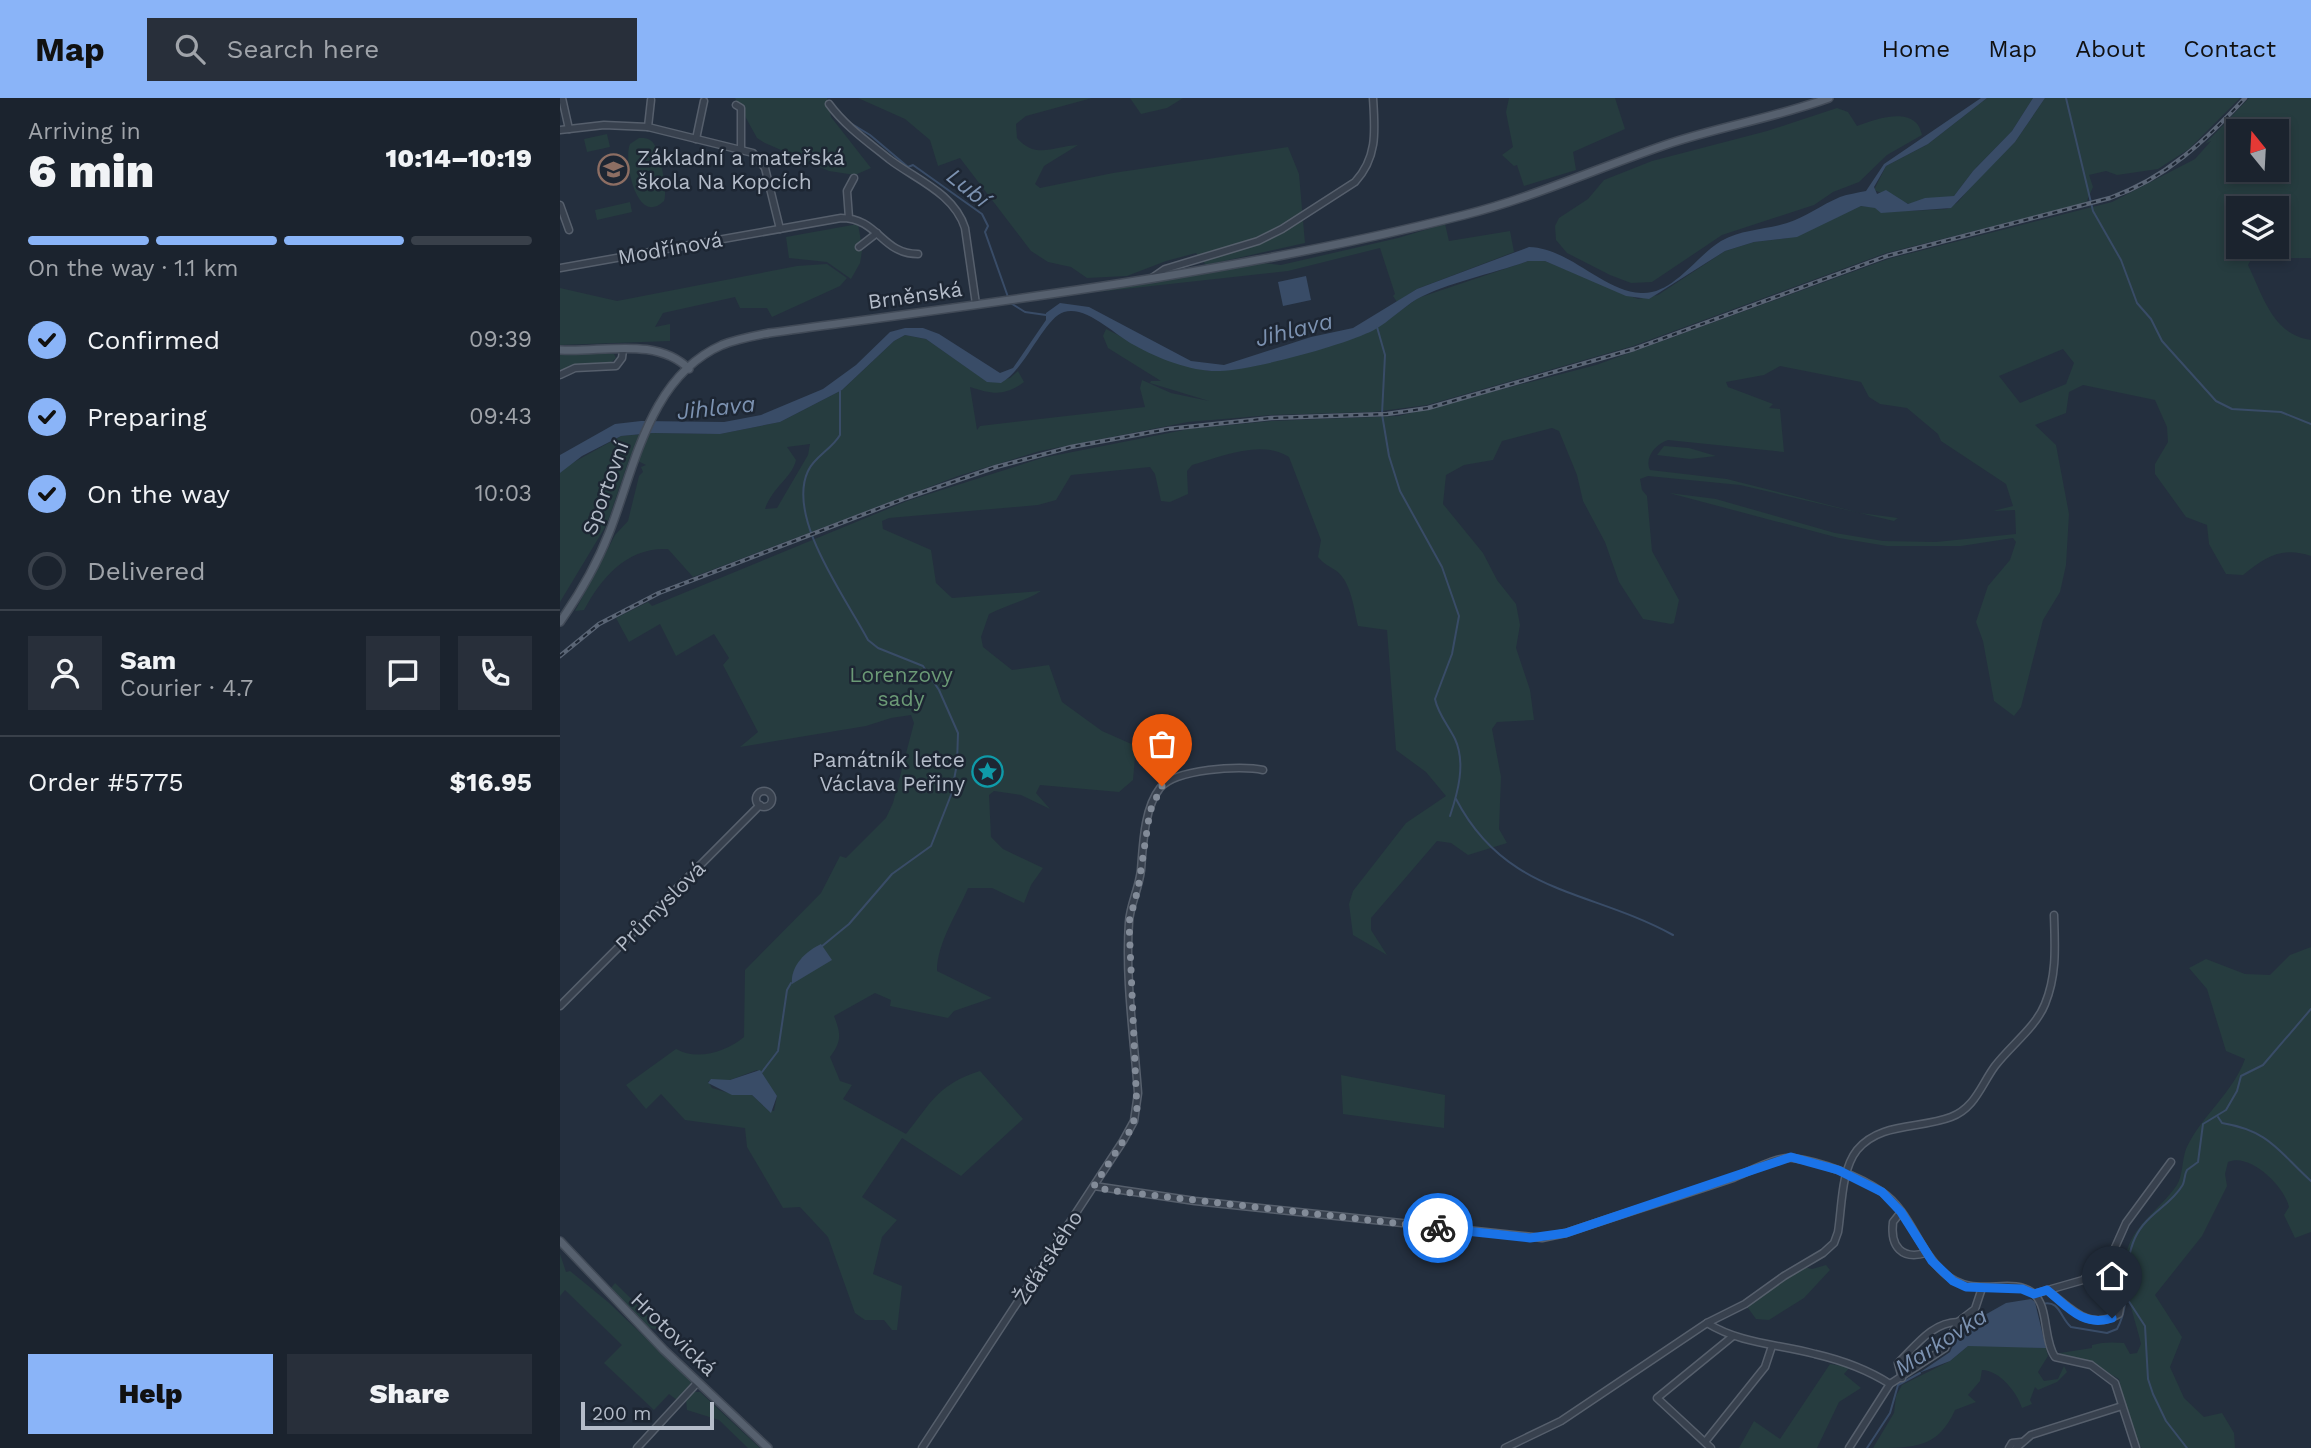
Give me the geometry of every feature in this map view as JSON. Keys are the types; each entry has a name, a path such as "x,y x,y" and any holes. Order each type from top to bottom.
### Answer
{"main road":[{"name":"Brněnská","path":"686,367 723,345 744,339 1151,280 1283,256 1479,211 1670,144 1829,98"},
{"path":"560,350 623,349 662,353 686,367"},
{"name":"Sportovní","path":"560,622 599,555 656,409 686,367"},
{"name":"Hrotovická","path":"560,1241 698,1382 768,1448"}],"street":[{"path":"562,98 569,129"},
{"path":"1151,280 1165,269 1258,241 1282,229 1355,182 1363,173 1374,148 1373,98"},
{"path":"648,127 651,100"},
{"path":"696,139 704,101"},
{"path":"829,104 842,123 941,193 960,217 966,231 976,304"},
{"path":"736,105 741,108 741,150"},
{"path":"560,130 604,125 648,127 753,153 764,163 780,229"},
{"path":"854,178 848,191 849,218 865,222 888,246 913,252"},
{"path":"560,205 569,230"},
{"path":"825,211 827,220"},
{"name":"Modřínová","path":"560,268 849,218"},
{"path":"859,247 877,233"},
{"path":"560,375 575,369 616,366 622,358 623,349"},
{"name":"Žďárského","path":"922,1448 1131,1129 1137,1111 1129,922 1138,889 1153,801 1162,786 1173,778 1242,767 1263,770"},
{"name":"Průmyslová","path":"560,1006 760,806"},
{"path":"1838,1170 1873,1136 1953,1117 1969,1106 1994,1068 2045,1006 2056,963 2054,915"},
{"path":"1094,1186 1144,1195 1542,1238 1566,1233 1791,1157 1838,1170 1882,1192 1901,1212 1926,1253 1953,1281 1966,1287 2022,1289 2034,1294 2083,1280 2113,1252 2126,1223 2171,1162"},
{"path":"1505,1448 1561,1421 1707,1322 1745,1304 1823,1253 1834,1242 1850,1160"},
{"path":"1901,1212 1893,1222 1896,1246 1900,1252 1912,1257 1926,1253"},
{"path":"1902,1378 1898,1363 1915,1343 1943,1324 1958,1321 1975,1309 1982,1288"},
{"path":"2047,1290 2075,1315 2104,1321 2119,1314 2122,1295"},
{"path":"2034,1294 2050,1350 2055,1357 2091,1365 2111,1379 2136,1448"},
{"path":"1849,1448 1890,1384 1945,1348 1958,1321"},
{"path":"1707,1322 1733,1336 1816,1354 1863,1370 1890,1384"},
{"path":"1712,1448 1657,1398 1733,1336"},
{"path":"1705,1443 1765,1367 1772,1346"},
{"path":"637,1448 698,1382"},
{"path":"2016,1448 2035,1433 2122,1406"},
{"path":"2009,1448 2012,1443 2022,1441"}],"green space":[{"path":"735,98 827,98 831,117 871,168 855,175 829,171 765,143 757,138"},
{"path":"858,98 1092,98 1026,116 1016,124 1017,138 1031,149 1046,150 1078,145 1044,166 1035,184 1040,188 1113,173 1288,147 1299,174 1305,243 1206,265 1196,253 1127,276 1087,278 1071,267 1048,262 1031,251 960,158 938,166 930,140 905,119"},
{"path":"1130,98 1183,98 1167,108 1141,114"},
{"path":"1509,98 1615,98 1625,129 1573,152 1576,170 1524,186 1517,165 1514,166 1502,155 1513,147 1506,112"},
{"path":"1987,98 2033,98 2012,131 1973,171 1954,196 1909,204 1874,190 1886,166 1928,144"},
{"path":"2045,98 2240,98 2189,149 2158,169 2117,175 2106,171 2089,175 2093,187 2086,203 1886,253 1633,346 1427,405 1373,412 1271,415 1188,422 1040,451 958,476 693,577 668,549 640,553 617,566 599,586 584,610 575,611 615,535 628,521 639,476 643,472 641,467 646,465 630,457 607,524 560,602 560,473 567,466 621,436 653,433 720,434 780,422 842,390 894,341 905,335 926,339 988,382 1010,378 1018,371 1024,382 1004,392 970,387 977,430 980,426 1145,407 1140,388 1142,380 1171,393 1209,401 1150,383 1161,381 1108,348 1103,336 1106,329 1164,358 1208,371 1375,329 1418,298 1528,261 1545,261 1638,299 1658,295 1725,251 1754,242 1788,238 1861,206 1910,211 1947,209 1958,202 1983,172 2015,142","holes":["810,444 808,455 777,508 765,509 794,466 796,460 787,447"]},
{"name":"Lorenzovy sady","path":"2249,98 2311,98 2311,258 2289,258 2289,196 2226,196 2226,259 2251,259 2248,265 2278,322 2298,337 2311,340 2311,556 2283,553 2267,558 2243,575 2226,574 2209,544 2207,525 2186,517 2155,474 2155,464 2168,442 2167,427 2155,400 2083,385 2069,392 2066,413 2035,425 2056,445 2069,514 2066,565 2060,592 2043,620 2021,707 2014,716 1994,701 1983,641 1976,622 1988,586 2010,560 2016,542 2013,538 1961,546 1887,546 1839,538 1669,493 1716,499 1835,533 1883,541 1936,542 2016,534 2015,510 1993,511 2013,506 2006,484 1941,441 1938,434 1907,408 1880,404 1869,397 1861,382 1780,366 1764,375 1726,382 1728,387 1773,404 1769,408 1780,409 1784,452 1668,440 1652,452 1650,470 1727,479 1860,513 1898,518 1894,521 1740,485 1648,476 1640,479 1642,490 1647,496 1652,551 1679,600 1674,623 1671,624 1643,619 1619,582 1605,542 1583,501 1577,475 1559,431 1552,428 1502,441 1493,460 1464,465 1446,475 1443,504 1483,553 1497,580 1516,604 1520,625 1516,648 1530,690 1534,720 1497,722 1492,729 1501,777 1499,829 1507,843 1468,855 1451,843 1437,841 1371,918 1371,930 1387,955 1353,935 1349,904 1353,891 1406,823 1446,796 1426,772 1396,750 1387,630 1358,626 1345,581 1318,557 1321,540 1289,457 1266,450 1241,451 1192,465 1187,471 1188,494 1170,502 1161,501 1155,474 1150,467 1071,475 1056,500 1038,505 889,518 882,521 883,529 931,550 936,583 952,598 1041,591 989,614 981,637 983,647 1012,670 1049,665 1062,702 1102,731 1136,746 1133,780 1119,792 1040,785 1036,793 1050,809 1021,795 994,791 989,795 991,837 1003,849 1043,868 1031,885 1024,903 992,888 968,888 944,939 937,971 992,998 954,1011 948,1018 890,1006 891,1000 875,993 834,1016 839,1037 830,1057 840,1081 852,1085 843,1099 906,1134 945,1088 980,1071 1023,1119 961,1176 902,1138 862,1197 897,1220 882,1237 873,1274 902,1286 897,1330 892,1330 884,1320 865,1320 855,1313 828,1237 800,1207 783,1208 747,1147 745,1128 685,1120 661,1094 646,1109 626,1085 676,1049 684,1053 711,1053 729,1047 744,1037 745,970 821,893 840,856 846,858 886,818 893,803 914,723 911,715 866,726 740,747 758,732 723,665 729,658 714,634 676,656 660,624 629,642 616,618 648,602 652,606 907,501 1042,458 1189,429 1271,421 1399,416 1596,365 1888,259 2112,202 2195,159 2211,141 2205,144 2226,122 2226,182 2289,182 2289,119 2229,119","holes":["2063,349 2074,363 2066,384 2020,403 1999,376","757,1070 777,1096 774,1111 767,1109 752,1095 736,1095 712,1088 708,1081 730,1080"]},
{"path":"1837,108 1848,112 1857,126 1894,116 1904,117 1918,125 1922,135 1887,155 1859,182 1833,192 1814,205 1722,235 1652,282 1631,283 1610,275 1567,253 1556,240 1555,226 1559,218 1588,199 1604,180 1652,161 1767,131"},
{"path":"607,134 610,147 587,152 584,139"},
{"path":"639,138 652,142 661,164 665,196 664,201 654,207 646,206 639,199 630,176 628,152 630,144"},
{"path":"630,202 632,212 597,220 595,210"},
{"path":"858,224 861,241 856,245 862,251 860,263 851,279 827,262 789,258 786,237"},
{"path":"1445,224 1449,241 1510,231 1514,252 1417,289 1397,302 1380,248 1288,271 1097,292 1263,263 1281,265 1398,238"},
{"path":"827,264 847,278 840,286 772,317 767,308 740,308 735,297 663,313 655,327 670,324 670,341 560,345 560,288 617,301 797,266"},
{"path":"560,353 614,354 616,358 605,365 574,367 560,371"},
{"path":"1664,446 1689,448 1716,456 1690,459 1657,455"},
{"path":"2311,947 2311,1232 2295,1238 2284,1215 2289,1207 2286,1199 2265,1173 2246,1162 2228,1162 2225,1174 2227,1186 2202,1236 2155,1295 2182,1337 2170,1367 2184,1398 2204,1417 2222,1413 2234,1433 2235,1448 2142,1448 2132,1437 2119,1379 2086,1360 2060,1358 2060,1353 2112,1342 2124,1343 2130,1354 2137,1353 2141,1344 2125,1280 2128,1247 2139,1228 2177,1185 2186,1149 2192,1137 2233,1083 2245,1059 2226,1051 2207,989 2189,968 2206,959 2245,974 2270,975 2290,955"},
{"path":"1341,1075 1445,1095 1444,1128 1343,1114"},
{"path":"560,1254 566,1272 570,1271 608,1302 692,1382 677,1400 669,1394 654,1410 604,1363 622,1345 565,1290 560,1296"},
{"path":"1826,1265 1830,1270 1804,1298 1769,1320 1756,1319 1748,1308 1804,1267 1812,1269"},
{"path":"615,1283 659,1326 655,1329 649,1328 611,1288"},
{"path":"1968,1346 2046,1348 2048,1356 2038,1372 2044,1381 2058,1379 2064,1366 2067,1372 2057,1382 2038,1390 2035,1387 2030,1400 2032,1404 2022,1408 2016,1395 2001,1378 1982,1370 1980,1381 1968,1395 1976,1402 1955,1410 1948,1423 1933,1439 1913,1446 1873,1448 1894,1413 1896,1396 1902,1385 1950,1361"},
{"path":"1830,1364 1850,1367 1844,1374 1861,1388 1839,1402 1817,1448 1739,1448 1754,1421 1780,1439"},
{"path":"694,1392 700,1392 760,1448 748,1448 719,1420 687,1410 686,1400"}],"water":[{"path":"1981,98 1987,98 1928,144 1886,166 1874,187 1877,194 1886,190 1908,204 1925,198 1954,196 1973,171 2012,131 2033,98 2045,98 2015,142 1951,208 1881,213 1875,208 1861,206 1797,237 1754,242 1725,251 1649,299 1626,296 1545,261 1528,261 1429,293 1374,330 1342,343 1276,362 1220,371 1187,367 1165,360 1134,345 1091,317 1073,311 1064,312 1049,324 1019,367 1001,383 987,382 926,339 905,335 894,341 842,390 780,422 720,434 653,433 621,436 582,456 560,473 560,455 615,424 641,421 724,422 761,415 823,389 856,365 890,332 905,328 923,328 939,334 1000,373 1013,368 1046,320 1046,313 1060,303 1089,307 1191,361 1224,365 1311,337 1353,328 1417,289 1529,247 1558,254 1613,285 1641,293 1653,292 1674,281 1729,237 1787,223 1840,197 1866,191 1884,164"},
{"path":"1306,276 1311,300 1283,306 1278,282"},
{"path":"821,944 832,960 792,984 796,965"},
{"path":"760,1070 777,1096 771,1113 752,1095 732,1095 708,1083 711,1079 730,1080"},
{"path":"2031,1299 2035,1302 2046,1348 1968,1346 1950,1361 1919,1373 1950,1352 1958,1334 1967,1325 2006,1303"}],"waterway":[{"path":"2066,98 2093,211 2121,260 2137,303 2151,319 2162,341 2216,401 2232,409 2281,412 2311,424"},
{"name":"Lubí","path":"852,124 870,135 908,167 913,165 982,214 988,226 985,232 1008,297"},
{"name":"Lubí","path":"1009,302 1025,312 1046,315"},
{"path":"1377,327 1385,355 1382,414 1389,456 1400,491 1442,567 1459,616 1452,654 1435,699 1455,739 1460,758 1458,787 1450,816"},
{"path":"821,947 849,924 892,874 931,846 951,795 957,764 958,733 939,690 923,666 878,648 868,640 812,534 805,511 803,490 811,466 840,435 840,391"},
{"path":"1456,799 1476,831 1499,854 1524,872 1673,935"},
{"path":"762,1072 778,1051 787,990 791,983"},
{"name":"Markovka","path":"2042,1304 2053,1304 2071,1327 2107,1333 2117,1329 2125,1307 2129,1261 2135,1238 2145,1223 2177,1193 2187,1170 2198,1162 2203,1124 2226,1110 2237,1091 2241,1076 2263,1065 2311,1009"},
{"path":"2218,1117 2222,1123 2252,1131 2263,1137 2311,1181"},
{"path":"2128,1300 2145,1326 2148,1379 2153,1394 2166,1421 2187,1448"},
{"name":"Markovka","path":"1867,1448 1890,1413 1898,1385 1920,1373"}],"railway":[{"path":"560,656 599,624 659,593 906,498 996,467 1071,447 1168,429 1271,418 1387,414 1428,408 1634,349 1887,256 2110,198 2149,180 2184,157 2245,98"}],"way so far":[{"path":"1162,786 1150,811 1138,889 1129,915 1128,951 1137,1111 1131,1129 1094,1186 1107,1190 1438,1228"}],"place":[{"name":"Základní a mateřská škola Na Kopcích","path":"614,169"},
{"name":"Památník letce Václava Peřiny","path":"988,771"}],"route":[{"path":"1438,1228 1542,1238 1566,1233 1791,1157 1838,1170 1882,1192 1901,1212 1932,1261 1953,1281 1966,1287 2022,1289 2034,1294 2047,1290 2071,1312 2084,1318 2104,1321 2112,1318"}],"water label":[{"name":"Jihlava","path":"1294,330"},
{"name":"Jihlava","path":"716,408"}]}
